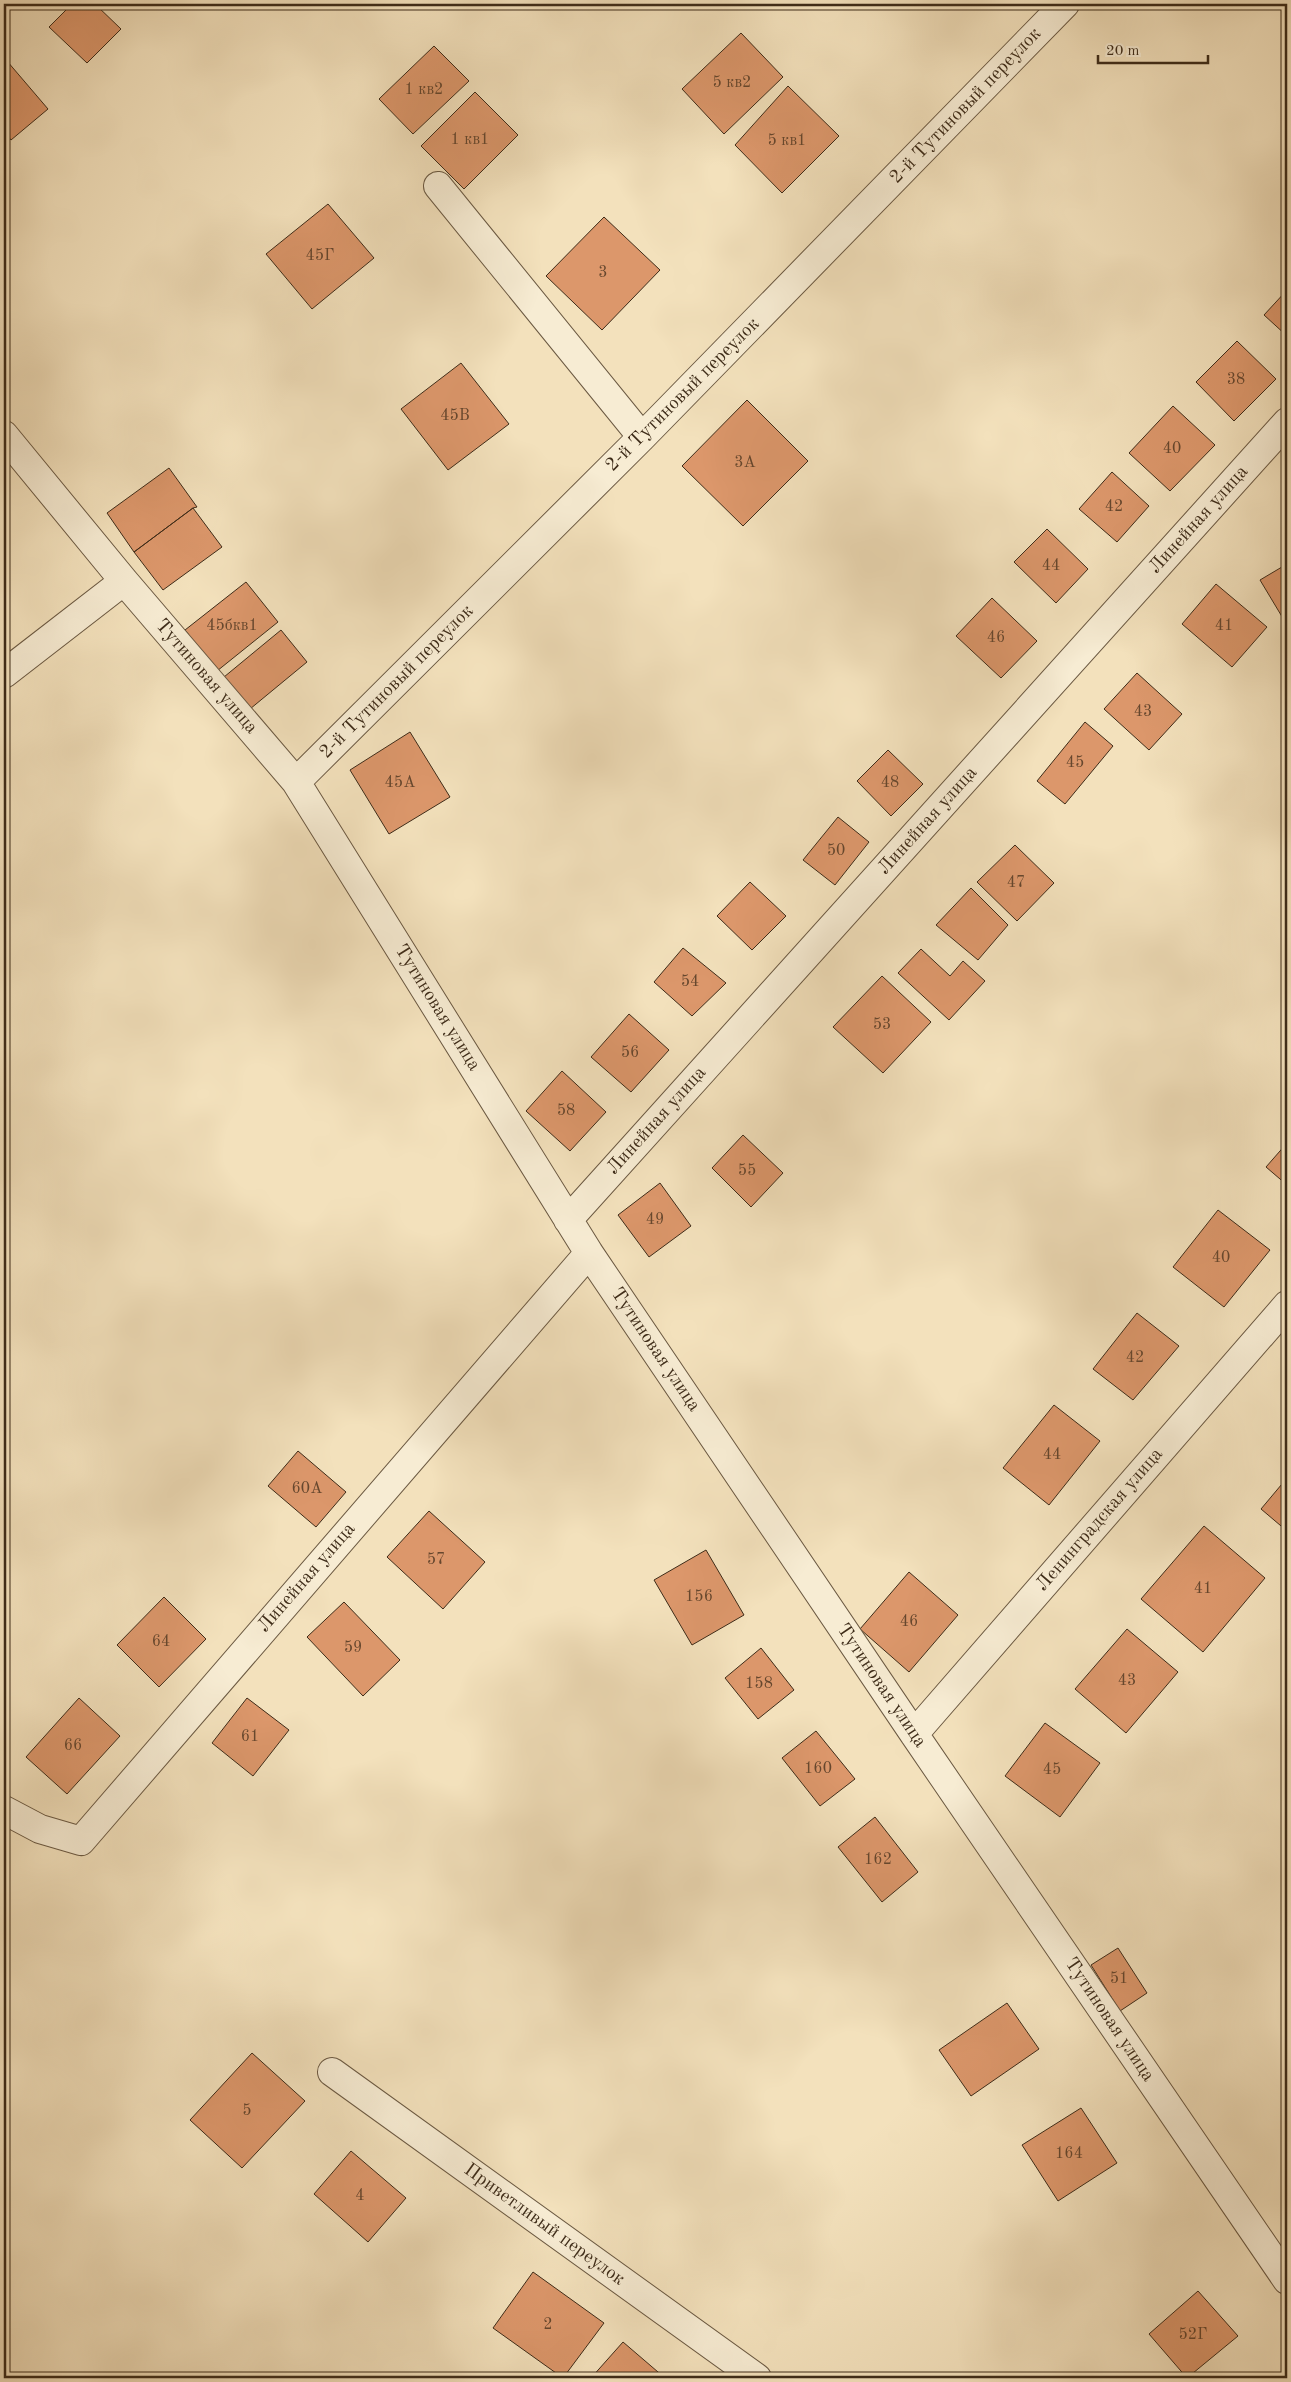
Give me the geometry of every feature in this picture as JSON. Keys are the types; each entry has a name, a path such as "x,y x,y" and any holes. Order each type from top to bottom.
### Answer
{"street":[{"name":"2-й Тутиновый переулок","path":"296,782 642,437 1066,4"},
{"path":"438,186 642,437"},
{"name":"Линейная улица","path":"568,1220 1287,422"},
{"name":"Тутиновая улица","path":"4,435 124,581 296,782 589,1253 914,1734 1287,2280"},
{"path":"4,674 124,581"},
{"name":"Линейная улица","path":"4,1810 40,1829 81,1841 589,1253"},
{"name":"Ленинградская улица","path":"914,1734 1287,1305"},
{"name":"Приветливый переулок","path":"332,2072 757,2378"}],"building":[{"path":"72,4 95,4 121,29 87,63 49,27"},
{"path":"741,33 783,77 724,134 682,89"},
{"path":"434,46 469,81 413,134 379,99"},
{"path":"7,61 48,109 11,140 4,131 4,64"},
{"path":"788,86 839,136 782,193 735,145"},
{"path":"475,92 518,135 464,189 421,146"},
{"path":"328,204 374,258 312,309 266,254"},
{"path":"604,217 660,270 602,330 546,276"},
{"path":"1287,290 1287,336 1264,315"},
{"path":"1237,341 1276,379 1234,421 1196,382"},
{"path":"461,363 509,424 448,470 401,409"},
{"path":"747,400 808,461 743,526 682,466"},
{"path":"1173,406 1215,445 1170,491 1129,453"},
{"path":"169,468 197,507 193,508 134,552 107,513"},
{"path":"1112,472 1149,506 1117,542 1079,509"},
{"path":"193,508 222,547 163,590 134,552"},
{"path":"1047,529 1088,569 1056,603 1014,562"},
{"path":"1287,564 1287,625 1260,580"},
{"path":"246,582 278,622 217,671 185,630"},
{"path":"1216,584 1267,627 1232,667 1182,624"},
{"path":"992,598 1037,641 1001,678 956,636"},
{"path":"281,630 307,662 250,709 224,677"},
{"path":"1137,673 1182,714 1149,750 1104,709"},
{"path":"1085,722 1113,746 1065,804 1037,781"},
{"path":"410,732 450,797 389,834 350,770"},
{"path":"888,750 923,784 891,816 857,781"},
{"path":"838,817 869,842 835,885 803,860"},
{"path":"1015,845 1054,883 1017,921 977,882"},
{"path":"750,882 786,916 752,950 717,916"},
{"path":"971,888 1008,925 978,960 936,925"},
{"path":"683,948 726,983 692,1016 654,982"},
{"path":"921,949 950,976 963,961 985,981 949,1020 898,973"},
{"path":"882,976 931,1022 883,1073 833,1027"},
{"path":"629,1014 669,1050 631,1092 591,1057"},
{"path":"562,1071 606,1112 570,1151 526,1111"},
{"path":"743,1135 783,1173 751,1207 712,1168"},
{"path":"1287,1143 1287,1185 1266,1167"},
{"path":"660,1183 691,1226 649,1257 618,1215"},
{"path":"1218,1210 1270,1250 1224,1307 1173,1267"},
{"path":"1137,1313 1179,1346 1133,1400 1093,1369"},
{"path":"1054,1405 1100,1441 1049,1505 1003,1468"},
{"path":"298,1451 346,1492 316,1527 268,1486"},
{"path":"1287,1478 1287,1531 1261,1509"},
{"path":"429,1511 485,1562 443,1609 387,1557"},
{"path":"1204,1526 1265,1578 1203,1652 1141,1599"},
{"path":"706,1550 744,1615 692,1645 654,1580"},
{"path":"909,1572 958,1615 909,1672 860,1629"},
{"path":"164,1597 206,1639 159,1687 117,1645"},
{"path":"344,1602 400,1660 363,1696 307,1637"},
{"path":"1127,1629 1178,1672 1126,1733 1075,1689"},
{"path":"761,1648 794,1690 758,1719 725,1678"},
{"path":"79,1698 120,1736 67,1794 26,1757"},
{"path":"247,1698 289,1730 253,1776 212,1743"},
{"path":"1045,1723 1100,1763 1060,1817 1005,1776"},
{"path":"816,1731 855,1779 820,1806 782,1758"},
{"path":"875,1817 918,1872 882,1902 838,1847"},
{"path":"1118,1948 1147,1993 1120,2011 1091,1965"},
{"path":"1007,2003 1039,2049 971,2096 939,2050"},
{"path":"252,2053 305,2101 242,2168 190,2120"},
{"path":"1081,2108 1117,2163 1058,2201 1022,2145"},
{"path":"351,2151 406,2198 368,2242 314,2194"},
{"path":"533,2272 604,2323 563,2378 493,2328"},
{"path":"1198,2291 1238,2336 1187,2378 1149,2334"},
{"path":"623,2342 665,2378 591,2378"}]}
